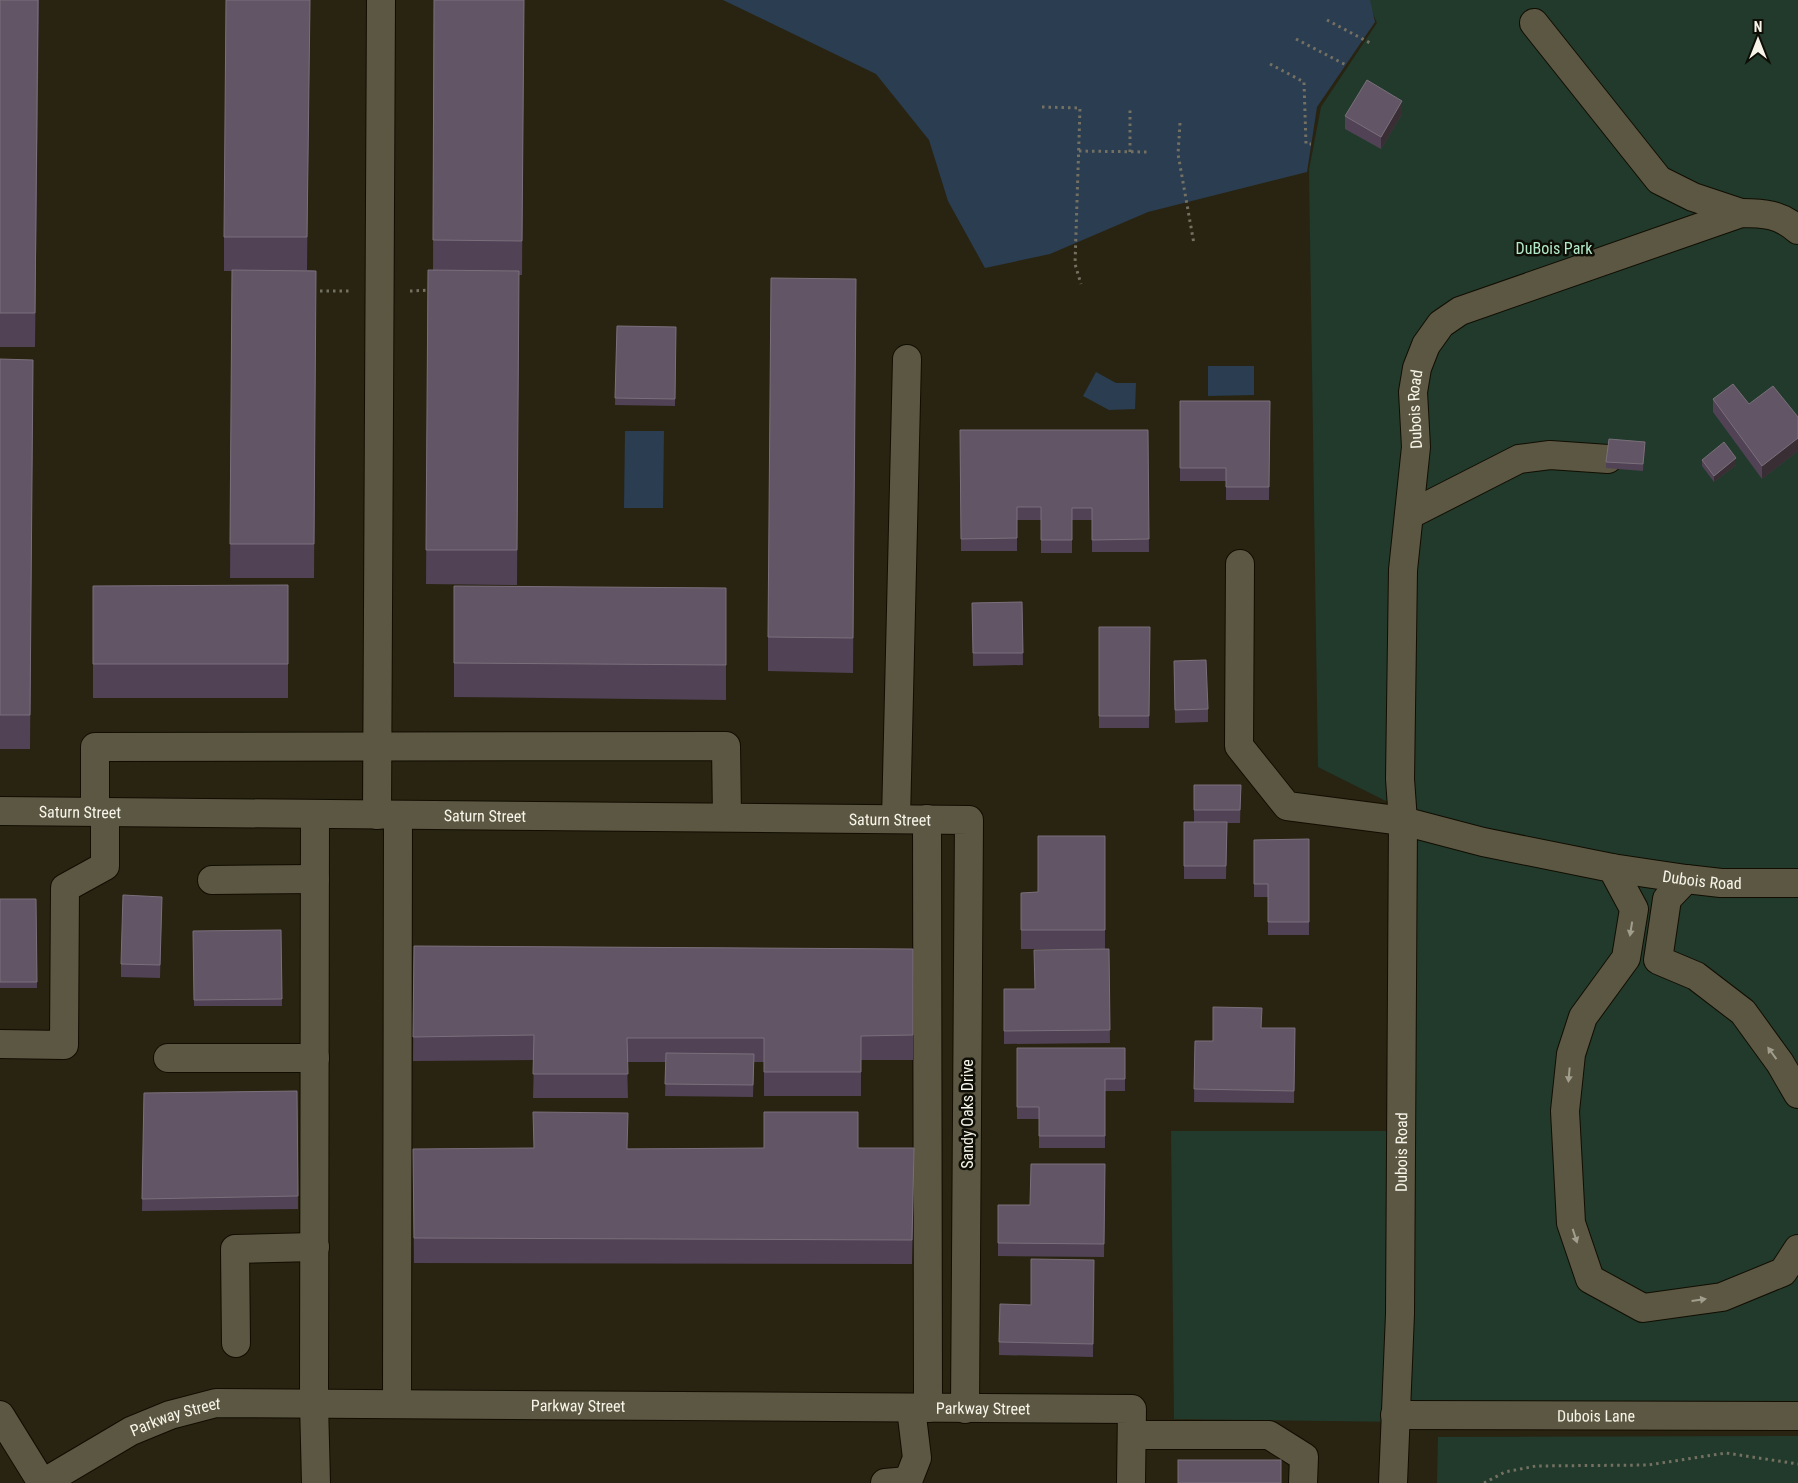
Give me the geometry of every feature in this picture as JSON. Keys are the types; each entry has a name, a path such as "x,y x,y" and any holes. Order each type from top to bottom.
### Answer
{"street":[{"path":"381,0 377,746 387,815 397,1403"},
{"name":"Dubois Road","path":"1534,23 1659,180 1694,197 1741,213 1765,213 1788,221 1798,230"},
{"name":"Dubois Road","path":"1393,1483 1394,1415 1400,1314 1403,821 1400,779 1403,570 1416,447 1413,392 1417,368 1426,345 1441,324 1460,311 1741,213"},
{"path":"896,819 907,359"},
{"path":"1409,515 1519,459 1550,455 1608,459"},
{"path":"1240,564 1239,746 1288,806 1403,821"},
{"path":"0,1044 64,1045 65,888 105,866 95,747 726,746 727,818"},
{"name":"Saturn Street","path":"0,811 969,820"},
{"path":"315,814 314,1403 316,1483"},
{"path":"885,1483 908,1481 917,1458 926,819"},
{"name":"Sandy Oaks Drive","path":"965,1409 969,820"},
{"name":"Dubois Road","path":"1403,821 1483,842 1612,868 1721,883 1798,883"},
{"path":"1612,868 1634,909 1626,958 1583,1017 1570,1054 1565,1111 1571,1223 1590,1279 1643,1308 1722,1297 1783,1272 1798,1250"},
{"path":"212,880 315,879"},
{"path":"1658,960 1667,899 1686,879"},
{"path":"1626,958 1658,960 1696,976 1743,1012 1780,1063 1798,1094"},
{"path":"168,1058 315,1058"},
{"path":"236,1343 235,1250 315,1247"},
{"name":"Parkway Street","path":"42,1483 131,1431 170,1415 216,1403 965,1409 1269,1435 1304,1457 1303,1483"},
{"path":"0,1415 42,1483"},
{"name":"Dubois Lane","path":"1394,1415 1798,1416"},
{"path":"1131,1483 1132,1422"}],"path":[{"path":"1327,20 1372,44"},
{"path":"1296,39 1346,65"},
{"path":"1270,64 1304,82 1306,144 1311,144"},
{"path":"1042,107 1080,108 1075,264 1081,284"},
{"path":"1130,109 1130,152"},
{"path":"1180,123 1178,154 1194,244"},
{"path":"1079,152 1148,152"},
{"path":"1484,1483 1505,1472 1536,1466 1648,1465 1726,1453 1798,1464"}],"green space":[{"name":"DuBois Park","path":"1367,0 1798,0 1798,1427 1174,1419 1171,1131 1394,1131 1388,802 1318,767 1309,170 1321,107 1377,23"},
{"path":"1798,1436 1798,1483 1437,1483 1438,1437"}],"water":[{"path":"723,0 1370,0 1375,22 1317,107 1307,172 1148,212 1050,254 985,268 948,201 929,140 876,74"},
{"path":"1208,366 1254,366 1254,395 1208,396"},
{"path":"1096,372 1116,383 1136,383 1135,409 1109,410 1083,396"},
{"path":"625,431 664,431 663,508 624,508"}],"building":[{"path":"0,0 38,0 35,313 0,313"},
{"path":"226,0 310,0 307,237 224,237"},
{"path":"434,0 524,0 522,241 433,240"},
{"path":"1367,80 1402,101 1381,137 1345,116"},
{"path":"232,270 316,271 314,544 230,544"},
{"path":"428,270 519,271 517,550 426,550"},
{"path":"771,278 856,279 853,638 768,637"},
{"path":"617,326 676,327 675,399 615,398"},
{"path":"0,359 33,360 30,715 0,715"},
{"path":"1733,384 1749,404 1773,386 1798,417 1798,438 1762,466 1713,399"},
{"path":"1180,401 1270,401 1269,487 1226,487 1226,468 1180,468"},
{"path":"960,430 1148,430 1149,539 1092,540 1092,508 1072,508 1072,540 1041,540 1041,507 1017,507 1017,538 961,539"},
{"path":"1609,439 1645,442 1643,464 1606,462"},
{"path":"1724,442 1736,458 1714,476 1702,460"},
{"path":"288,585 288,664 93,664 93,586"},
{"path":"454,586 726,588 726,665 454,663"},
{"path":"1022,602 1023,653 973,653 972,603"},
{"path":"1099,627 1150,627 1149,716 1099,716"},
{"path":"1206,660 1208,709 1175,710 1174,661"},
{"path":"1194,785 1241,785 1240,810 1194,810"},
{"path":"1184,822 1227,822 1226,866 1184,866"},
{"path":"1038,836 1105,836 1105,930 1021,930 1021,893 1038,892"},
{"path":"1309,839 1309,922 1268,922 1268,884 1254,884 1254,840"},
{"path":"123,895 162,897 160,965 121,964"},
{"path":"0,899 36,899 37,982 0,982"},
{"path":"281,930 282,999 194,1000 193,931"},
{"path":"414,946 913,949 913,1035 861,1036 861,1072 764,1072 764,1038 627,1038 628,1074 533,1074 534,1035 413,1037"},
{"path":"1109,949 1110,1030 1004,1031 1004,989 1035,989 1034,950"},
{"path":"1213,1007 1262,1008 1261,1028 1295,1028 1294,1091 1194,1089 1195,1041 1213,1041"},
{"path":"1017,1048 1125,1048 1125,1079 1105,1079 1105,1136 1039,1136 1039,1107 1017,1107"},
{"path":"666,1053 754,1054 753,1085 665,1084"},
{"path":"297,1091 298,1196 142,1199 144,1093"},
{"path":"533,1112 628,1113 627,1149 764,1148 764,1112 858,1112 858,1148 914,1148 912,1240 414,1238 413,1149 534,1148"},
{"path":"1031,1164 1105,1164 1104,1244 998,1243 998,1205 1030,1205"},
{"path":"1031,1259 1094,1260 1093,1344 999,1342 1000,1304 1031,1305"},
{"path":"1178,1460 1281,1460 1281,1483 1178,1483"}]}
